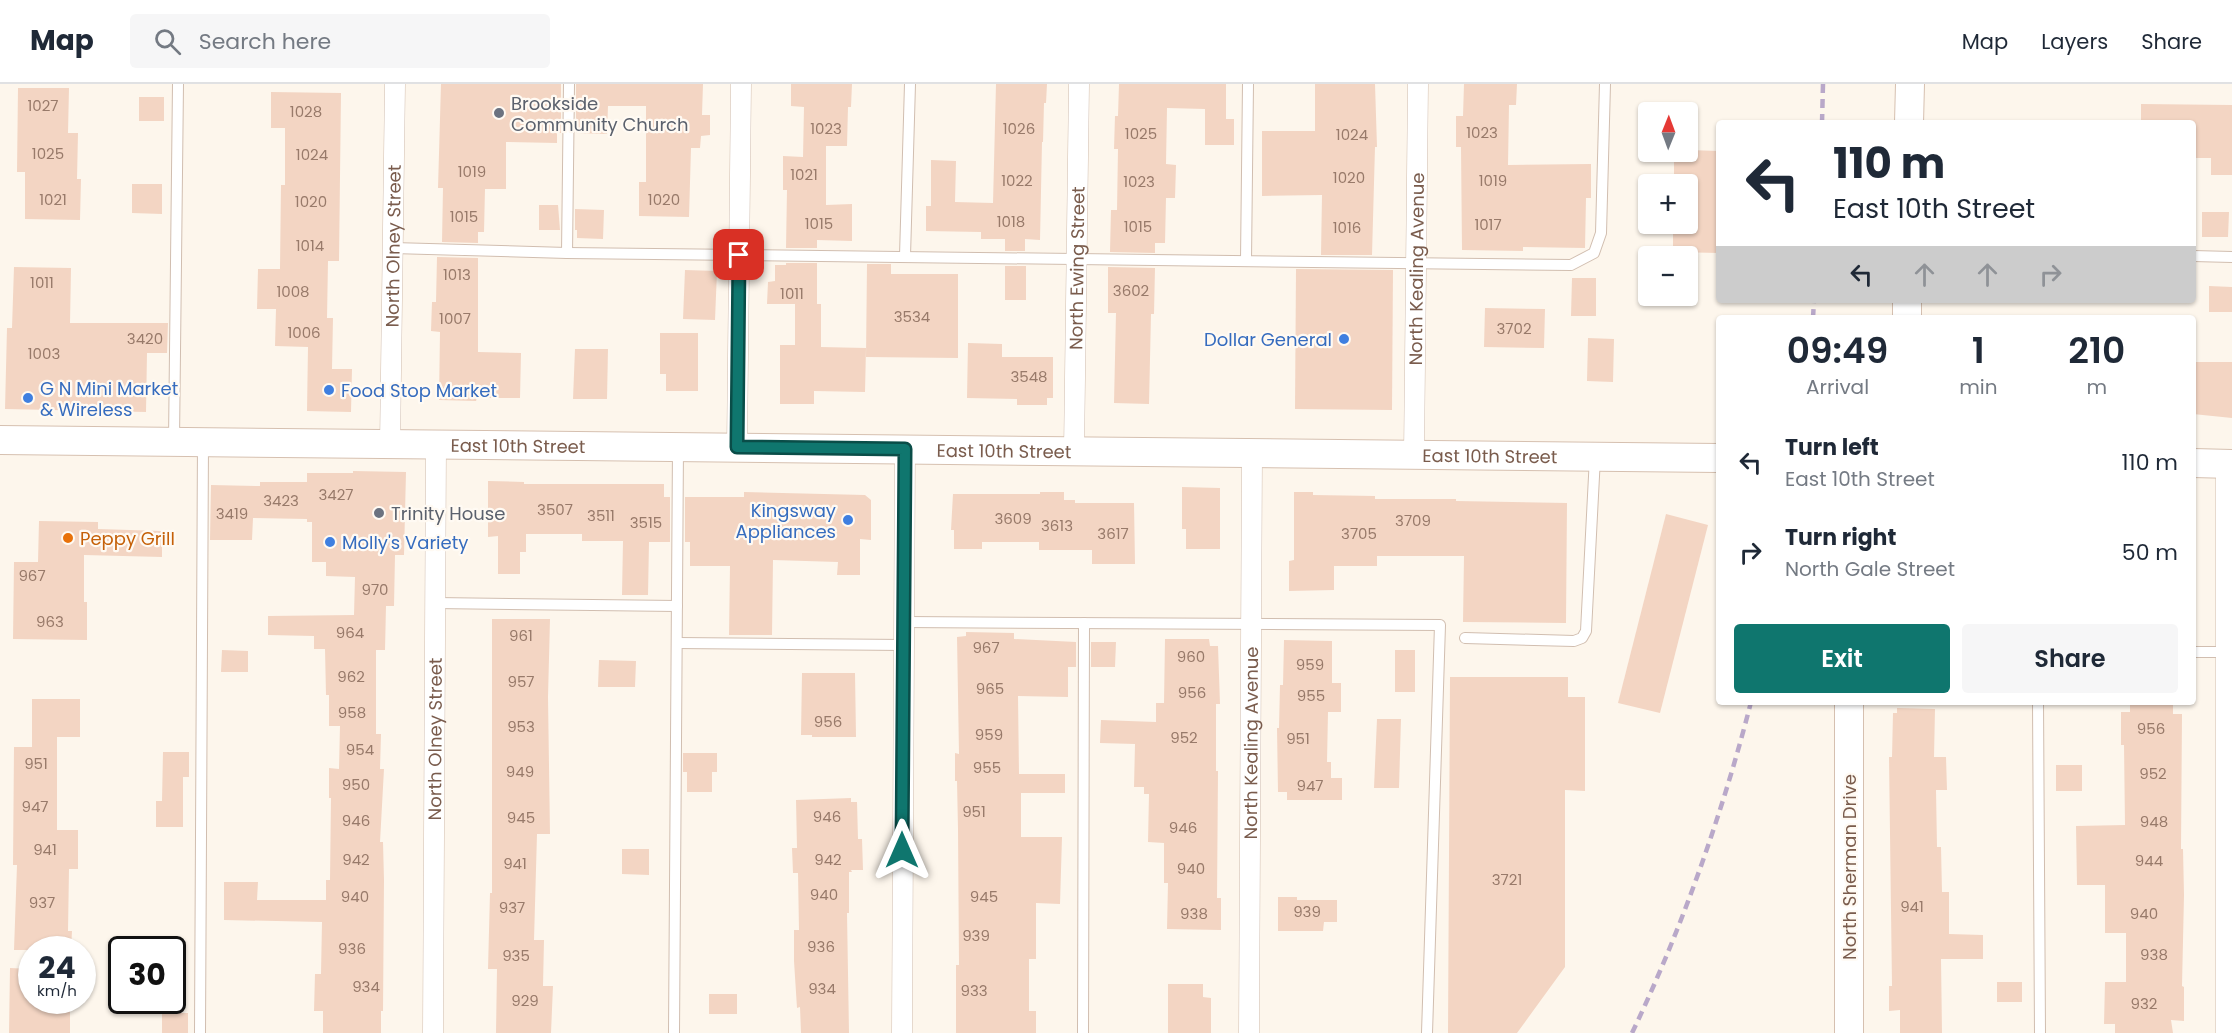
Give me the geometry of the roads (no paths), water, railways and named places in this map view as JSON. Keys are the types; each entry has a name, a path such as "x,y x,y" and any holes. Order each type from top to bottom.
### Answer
{"main road":[{"path":"1909,120 1910,84"},
{"name":"East 10th Street","path":"0,440 1716,458"},
{"path":"2196,463 2229,464"},
{"name":"North Sherman Drive","path":"1849,705 1849,1033"}],"street":[{"name":"North Olney Street","path":"390,444 395,84"},
{"path":"737,447 741,84"},
{"name":"North Ewing Street","path":"1074,451 1079,84"},
{"name":"North Kealing Avenue","path":"1414,455 1418,84"},
{"name":"North Olney Street","path":"433,1033 436,444"},
{"path":"902,1033 905,449"},
{"name":"North Kealing Avenue","path":"1249,1033 1252,453"},
{"path":"2226,1033 2229,464"}],"lane":[{"path":"174,442 178,84"},
{"path":"567,253 569,84"},
{"path":"905,256 910,84"},
{"path":"1246,260 1248,84"},
{"path":"393,248 567,253 1571,265 1594,253 1601,233 1605,84"},
{"path":"2196,256 2232,257"},
{"path":"200,1033 203,442"},
{"path":"674,1033 678,447"},
{"path":"1465,638 1574,641 1582,638 1586,631 1595,457"},
{"path":"435,603 677,606"},
{"path":"904,622 1440,625 1427,1033"},
{"path":"1083,1033 1084,623"},
{"path":"677,643 904,645"},
{"path":"2196,652 2229,652"},
{"path":"2038,705 2040,1033"}],"railway":[{"path":"1822,120 1823,84"},
{"path":"1813,315 1814,303"},
{"path":"1632,1033 1684,912 1714,828 1750,705"}],"place":[{"name":"Brookside Community Church","path":"499,113"},
{"name":"Dollar General","path":"1344,339"},
{"name":"Food Stop Market","path":"329,390"},
{"name":"G N Mini Market & Wireless","path":"28,398"},
{"name":"Trinity House","path":"379,513"},
{"name":"Kingsway Appliances","path":"848,520"},
{"name":"Peppy Grill","path":"68,538"},
{"name":"Molly's Variety","path":"330,542"}]}
